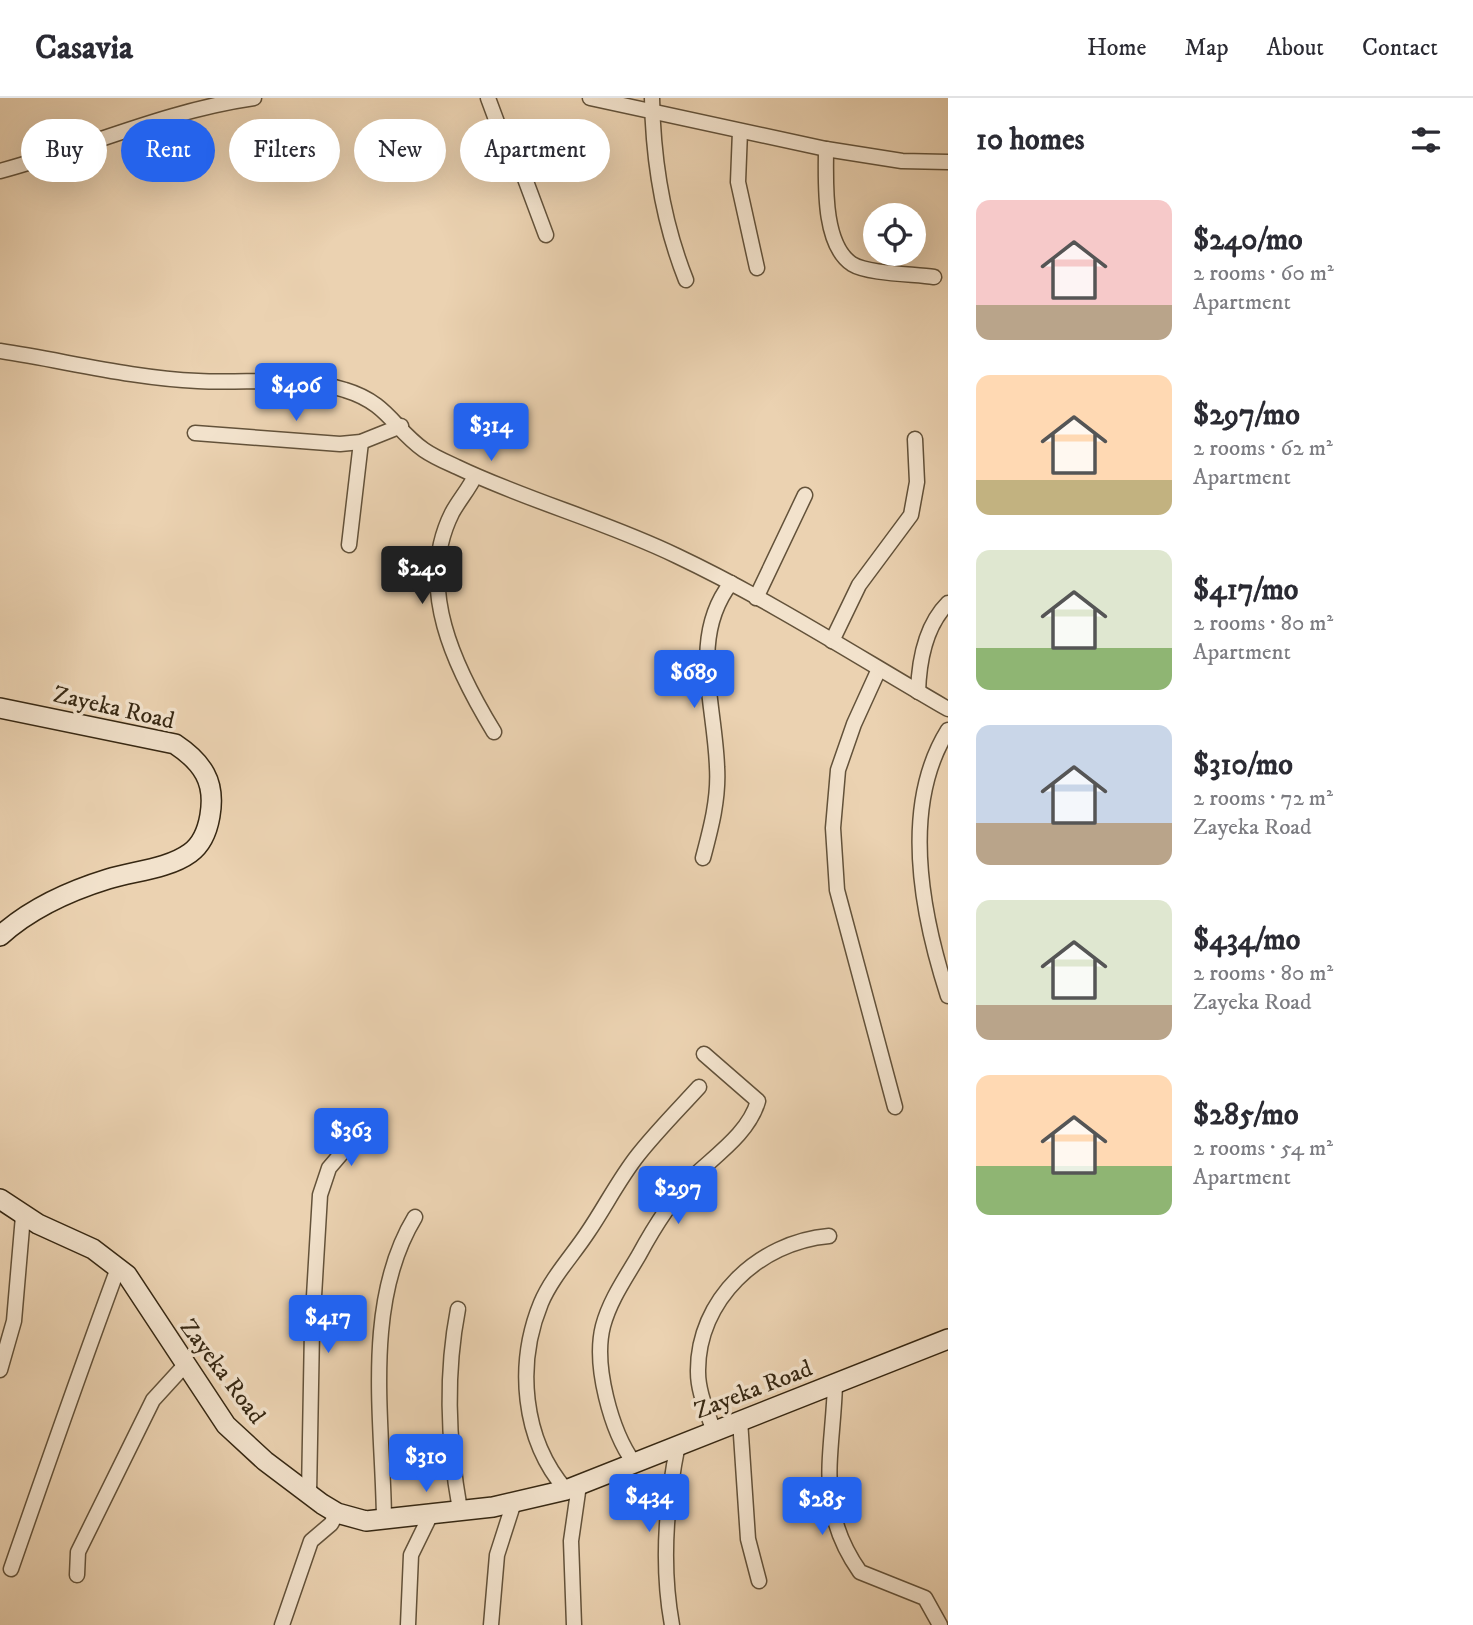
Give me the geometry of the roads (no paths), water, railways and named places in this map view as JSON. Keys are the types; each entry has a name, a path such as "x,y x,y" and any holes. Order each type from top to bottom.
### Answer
{"street":[{"path":"0,171 50,158 110,133 222,100 254,98"},
{"path":"488,98 501,133 521,168 546,235"},
{"path":"590,98 652,106 740,131 826,149 902,161 948,162"},
{"path":"652,106 657,169 664,207 672,244 686,280"},
{"path":"740,131 738,182 757,268"},
{"path":"826,149 828,217 845,256 851,263 862,268 934,277"},
{"path":"0,351 129,375 197,381 308,383 343,389 382,408 422,449 475,476 607,524 731,583 948,709"},
{"path":"195,433 340,444 361,442 401,426"},
{"path":"832,641 859,584 911,515 917,482 915,439"},
{"path":"349,545 361,442"},
{"path":"475,476 452,513 440,547 437,576 442,622 472,693 494,732"},
{"path":"756,598 805,495"},
{"path":"703,858 716,805 718,767 707,638 717,601 731,583"},
{"path":"918,692 923,650 932,626 948,603"},
{"path":"879,669 854,724 838,770 833,828 837,890 895,1107"},
{"name":"Zayeka Road","path":"0,708 175,744 190,754 205,774 210,800 205,832 190,853 66,894 31,913 0,936"},
{"path":"948,730 924,792 920,849 930,942 948,996"},
{"path":"634,1463 623,1448 615,1427 601,1364 603,1328 609,1310 619,1285 651,1234 692,1178 729,1145 758,1101 704,1054"},
{"path":"574,1625 571,1541 573,1488 550,1472 534,1426 528,1402 525,1364 529,1339 542,1301 620,1181 644,1149 699,1087"},
{"path":"309,1494 312,1330 320,1195 329,1168 370,1120"},
{"name":"Zayeka Road","path":"0,1199 23,1216 93,1249 127,1275 226,1425 265,1461 309,1494 337,1513 366,1521 514,1502 573,1488 713,1429 948,1339"},
{"path":"0,1370 14,1321 23,1216"},
{"path":"384,1519 380,1341 392,1268 402,1238 415,1217"},
{"path":"713,1429 698,1374 699,1354 713,1307 738,1276 768,1256 807,1238 829,1236"},
{"path":"11,1569 51,1450 71,1406 117,1268"},
{"path":"458,1309 451,1342 449,1397 452,1465 460,1510"},
{"path":"77,1575 78,1552 153,1400 185,1365"},
{"path":"835,1384 827,1457 831,1506 837,1528 860,1572 925,1598 940,1625"},
{"path":"740,1420 748,1539 759,1581"},
{"path":"672,1625 668,1604 667,1510 669,1480 678,1444"},
{"path":"491,1625 497,1555 514,1502"},
{"path":"282,1625 311,1541 331,1524 337,1513"},
{"path":"408,1625 411,1555 431,1514"}]}
